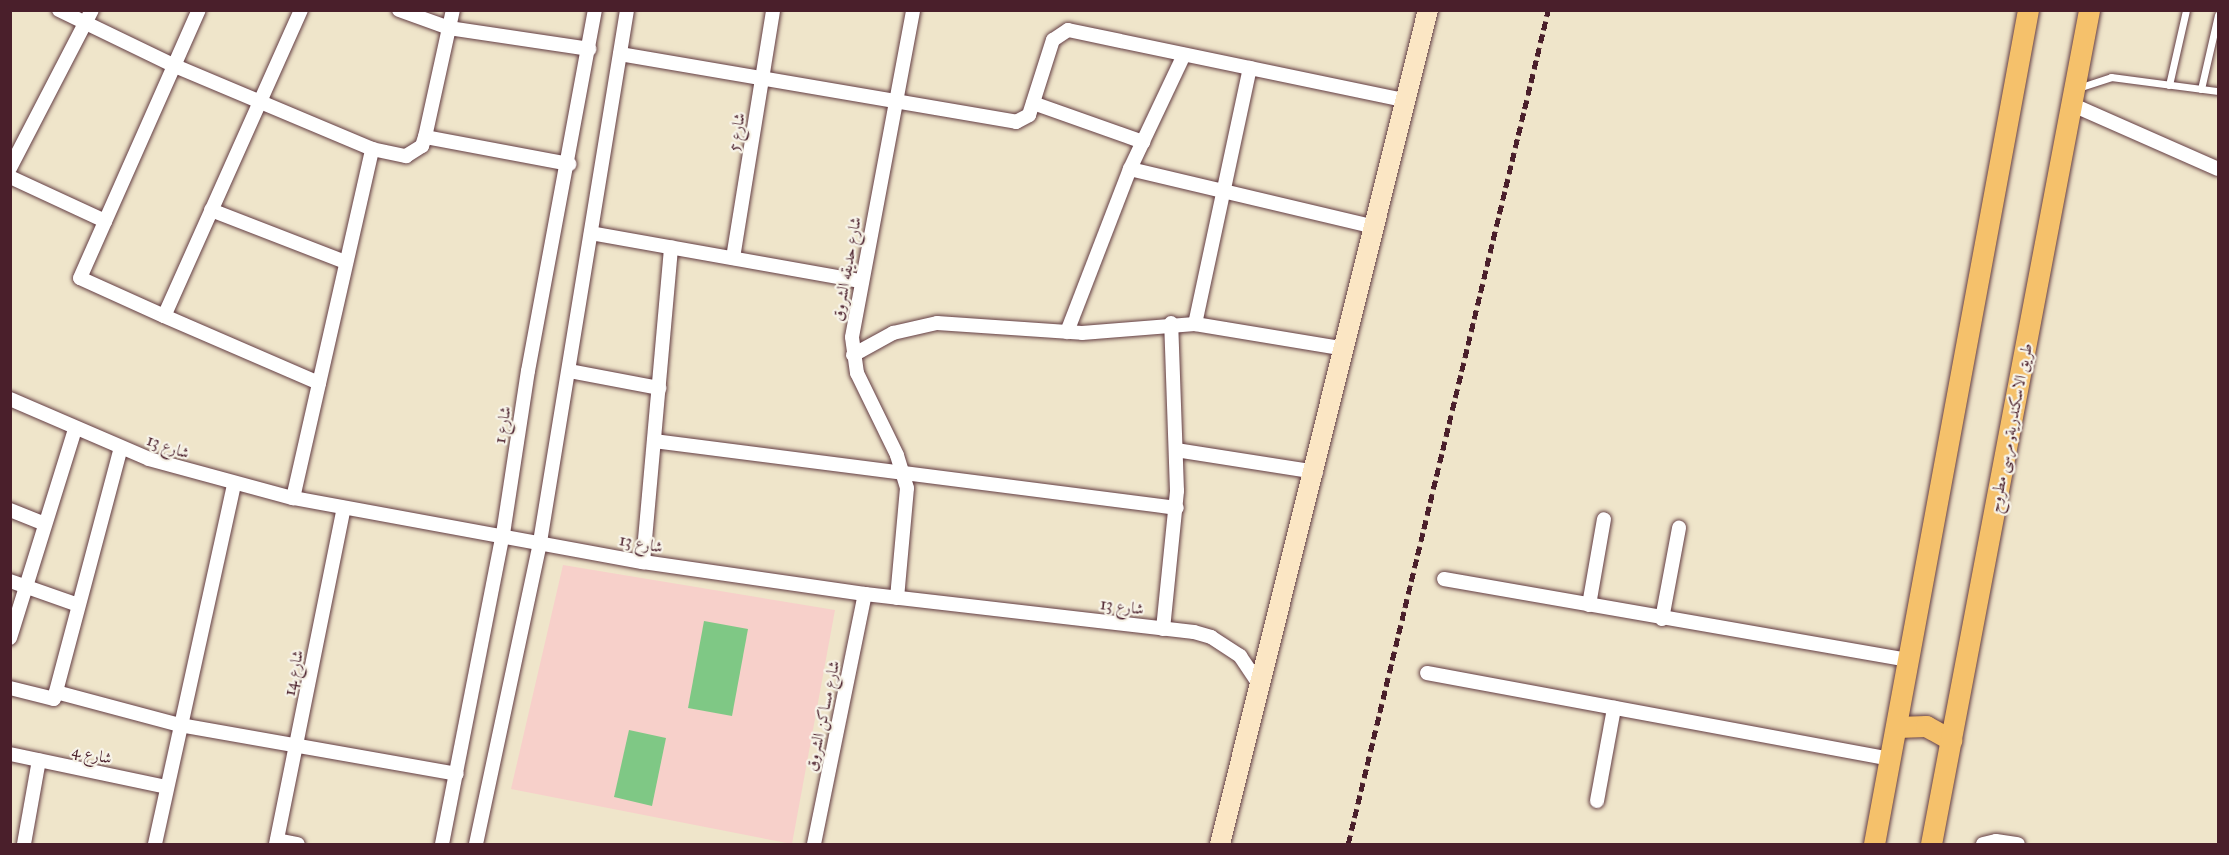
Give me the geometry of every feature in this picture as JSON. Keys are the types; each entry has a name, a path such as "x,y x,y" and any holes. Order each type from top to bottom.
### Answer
{"main road":[{"path":"1872,843 1897,727 2028,10"},
{"name":"طريق الاسكندرية, مرسى مطروح","path":"1931,844 2089,10"},
{"path":"1897,727 1926,726 1951,740"}],"street":[{"path":"59,10 89,16 175,66 260,102 372,149 406,156 422,146 425,137 453,10"},
{"path":"199,10 80,278 319,383"},
{"path":"164,316 301,10"},
{"path":"399,10 449,28 589,50"},
{"name":"شارع 1","path":"442,844 503,534 528,371 569,164 595,10"},
{"path":"476,844 540,542 627,10"},
{"name":"شارع 5","path":"733,258 772,10"},
{"name":"شارع حديقه الشروق","path":"897,598 908,503 904,472 857,373 854,355 854,319 913,10"},
{"path":"1220,844 1316,472 1408,101 1428,10"},
{"path":"10,168 89,16"},
{"path":"620,54 895,99 1016,122 1024,121 1034,103 1053,40 1063,31 1408,101"},
{"path":"1067,332 1130,170 1184,55"},
{"path":"1195,324 1250,68"},
{"path":"2074,97 2218,169"},
{"path":"1034,103 1143,142"},
{"path":"425,137 569,164"},
{"path":"294,498 372,149"},
{"path":"1130,170 1376,227"},
{"path":"10,177 105,221"},
{"path":"211,210 345,262"},
{"path":"591,233 861,281"},
{"path":"643,562 671,247"},
{"path":"854,355 893,333 937,323 1067,332 1171,323 1195,324 1346,349"},
{"path":"1164,629 1177,508 1171,323"},
{"path":"569,371 659,388"},
{"name":"شارع 13","path":"10,399 121,448 234,484 344,508 503,534 643,562 897,598 1194,632 1226,645 1240,656 1261,687"},
{"path":"10,638 43,523 75,429"},
{"path":"654,441 1177,508"},
{"path":"10,688 54,699 121,448"},
{"path":"1176,450 1316,472"},
{"path":"155,844 234,484"},
{"name":"شارع 14","path":"276,842 344,508"},
{"path":"10,510 43,523"},
{"path":"1589,605 1604,519"},
{"path":"1662,619 1679,528"},
{"path":"1444,579 1662,619 1909,660"},
{"path":"10,580 78,605"},
{"name":"شارع مساكن الشروق","path":"814,844 866,594"},
{"path":"1427,673 1890,759"},
{"path":"56,692 180,725 457,774"},
{"path":"1597,801 1614,708"},
{"name":"شارع 4","path":"10,754 167,787"},
{"path":"24,844 39,760"},
{"path":"1983,844 1996,841 2018,844"},
{"path":"276,842 298,844"}],"lane":[{"path":"2169,85 2186,10"},
{"path":"2201,89 2218,15"},
{"path":"2074,97 2111,77 2218,91"}],"shaded area":[{"path":"563,565 835,610 792,844 511,789"}],"green space":[{"path":"704,621 748,629 732,716 688,708"},
{"path":"629,730 666,738 652,806 614,797"}],"railway":[{"path":"1348,844 1548,10"}]}
